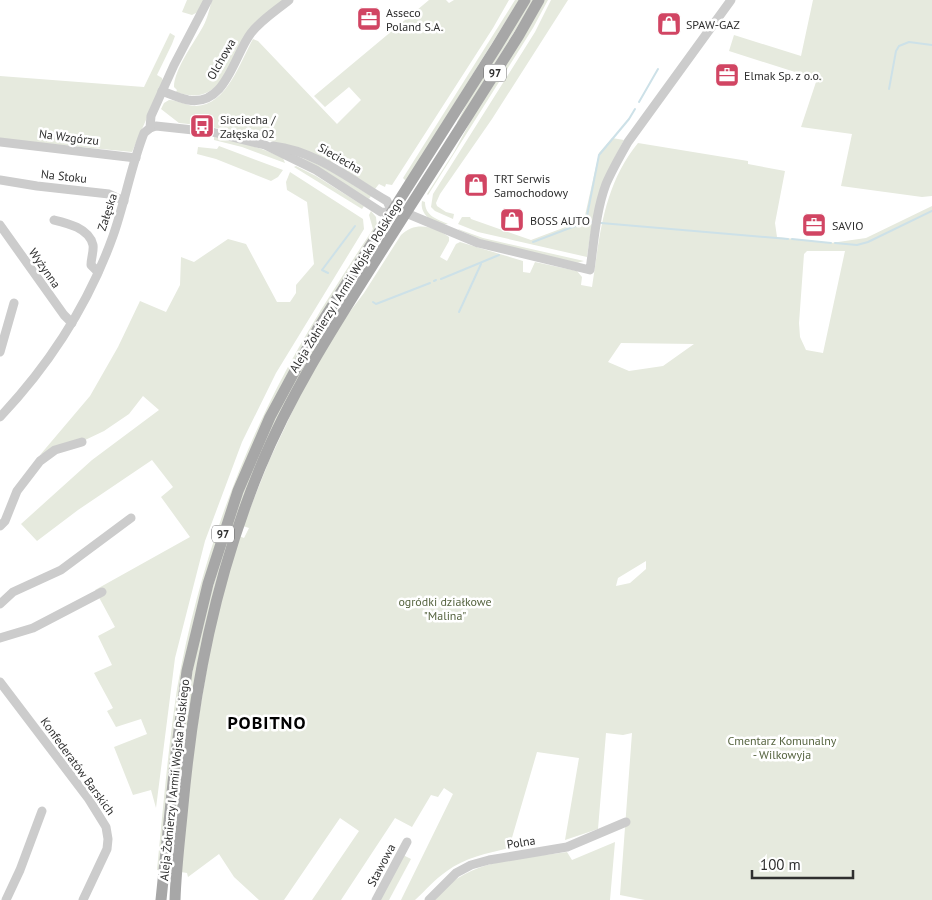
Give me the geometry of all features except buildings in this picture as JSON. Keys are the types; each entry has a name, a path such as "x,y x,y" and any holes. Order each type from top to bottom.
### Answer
{"main road":[{"name":"Aleja Żołnierzy I Armii Wojska Polskiego","path":"161,900 183,696 196,627 220,542 255,449 282,393 317,330 525,0"},
{"name":"Aleja Żołnierzy I Armii Wojska Polskiego","path":"175,900 187,760 194,706 213,610 232,546 260,468 293,397 324,341 519,35 538,0"}],"street":[{"name":"Załęska","path":"0,417 38,372 72,323 98,272 113,235 144,133 150,128 151,116 162,91 208,0"},
{"name":"Olchowa","path":"162,91 188,100 201,99 214,94 222,85 252,32 289,0"},
{"path":"392,212 406,213 478,243 590,270 601,200 618,160 628,142 731,0"},
{"name":"Sieciecha","path":"150,128 156,126 212,132 265,145 292,149 309,155 387,201 392,212"},
{"name":"Na Wzgórzu","path":"0,142 136,158"},
{"name":"Na Stoku","path":"0,180 109,194 124,201"},
{"path":"54,220 71,224 89,237 93,248 91,264 98,272"},
{"name":"Wyżynna","path":"0,225 64,315 72,323"},
{"path":"0,352 14,303"},
{"path":"0,526 5,522 17,491 40,461 55,450 82,442"},
{"path":"0,604 14,592 60,570 131,518"},
{"path":"0,638 33,628 102,592"},
{"name":"Konfederatów Barskich","path":"0,682 3,693 92,803 106,827 107,849 84,900"},
{"path":"6,900 20,870 42,811"},
{"name":"Polna","path":"429,900 456,873 472,866 488,860 567,847 626,822"},
{"name":"Stawowa","path":"376,900 407,842"}],"green space":[{"path":"187,0 204,0 198,12 192,15 182,12"},
{"path":"212,0 284,0 254,25 220,83 215,88 200,95 176,92 177,90 174,87 177,73 184,57 205,23"},
{"path":"429,0 446,0 449,3 454,0 509,0 392,185 386,184 385,187 379,184 375,189 343,169 342,165 337,161 329,162 305,150 239,133 207,126 179,123 161,109 164,103 169,100 196,106 207,104 216,98 231,81 253,39 258,41 337,124 361,100 349,87 325,107 314,96"},
{"path":"515,0 519,0 406,181 403,178"},
{"path":"529,0 534,0 458,123 471,96"},
{"path":"543,0 548,0 533,28 428,195 427,194 454,152 475,113"},
{"path":"551,0 568,0 492,119 440,194 436,203 437,206 446,212 454,214 453,219 435,211 431,207 433,194 535,32"},
{"path":"813,0 932,0 932,196 922,197 841,186 852,134 801,127 817,79 729,51 734,35 801,56"},
{"path":"170,33 175,36 157,75 163,81 132,152 0,139 0,76 144,87"},
{"path":"214,137 267,151 283,158 285,163 242,147 214,140"},
{"path":"612,138 624,140 604,183 592,226 587,257 478,232 458,224 462,217 470,217 471,219 531,240 584,220 599,153"},
{"path":"638,143 748,161 748,164 785,171 775,223 777,237 831,243 866,238 932,206 932,900 645,900 620,895 632,733 623,735 606,733 598,829 565,840 579,758 537,752 509,848 476,856 454,866 415,900 401,900 453,794 444,788 438,797 431,795 412,827 395,818 341,900 312,900 359,831 340,818 284,900 259,900 234,877 219,854 188,877 187,873 181,872 192,758 213,631 239,536 244,538 249,528 243,526 269,461 311,372 333,334 364,293 401,235 412,228 431,228 449,237 449,241 440,257 447,261 456,244 460,242 523,261 523,272 530,273 535,262 577,271 582,277 581,285 592,287 605,212 617,176 626,159","holes":["807,251 845,251 823,353 806,350 800,337 799,323 804,254","621,343 694,344 663,366 629,371 608,362","646,561 646,569 630,583 616,586 618,578"]},
{"path":"219,146 283,170 278,177 271,181 216,159 197,154 198,147 217,149"},
{"path":"299,157 327,169 371,196 369,199"},
{"path":"296,166 316,176 364,206 362,209 294,167"},
{"path":"290,172 363,219 364,229 276,373 242,442 205,541 175,658 156,808 151,790 133,795 114,747 147,734 141,719 116,727 107,711 113,708 94,673 112,665 98,636 115,627 95,590 190,537 161,497 173,487 152,460 78,510 37,541 21,524 92,460 159,410 143,396 129,414 104,431 83,441 40,455 90,396 118,347 140,301 166,312 180,285 181,257 194,262 228,239 246,244 277,302 290,302 296,293 296,285 314,264 307,202 287,190 286,182"},
{"path":"422,201 425,202 429,214 448,224 438,223 425,215"},
{"path":"371,211 376,217 377,227 320,317 209,565 160,870 157,870 177,689 192,617 212,546 237,476 267,408 317,317 373,229 369,215"},
{"path":"458,229 483,238 584,261 577,263 489,243"},
{"path":"344,297 289,397 225,553 172,871 168,871 188,695 201,625 238,505 269,429 317,338"},
{"path":"615,842 610,900 435,900 449,885 478,868 507,860 567,852 572,860"},
{"path":"401,854 411,859 389,900 377,900"}],"waterway":[{"path":"889,89 896,51 899,46 909,42 932,45"},
{"path":"639,102 658,69"},
{"path":"588,223 587,216 599,155 635,109"},
{"path":"835,243 857,245 868,242 932,211"},
{"path":"533,242 583,223 592,222"},
{"path":"601,223 788,239"},
{"path":"328,273 322,270 355,226"},
{"path":"792,239 831,243"},
{"path":"441,279 499,255"},
{"path":"459,312 481,264"},
{"path":"373,302 376,304 430,283"}],"place":[{"name":"Asseco Poland S.A.","path":"369,19"},
{"name":"SPAW-GAZ","path":"669,24"},
{"name":"Elmak Sp. z o.o.","path":"727,75"},
{"name":"Sieciecha / Załęska 02","path":"202,126"},
{"name":"TRT Serwis Samochodowy","path":"476,185"},
{"name":"BOSS AUTO","path":"512,220"},
{"name":"SAVIO","path":"814,225"}],"district":[{"name":"POBITNO","path":"267,722"}],"park label":[{"name":"ogródki działkowe \"Malina\"","path":"445,608"},
{"name":"Cmentarz Komunalny - Wilkowyja","path":"782,747"}]}
